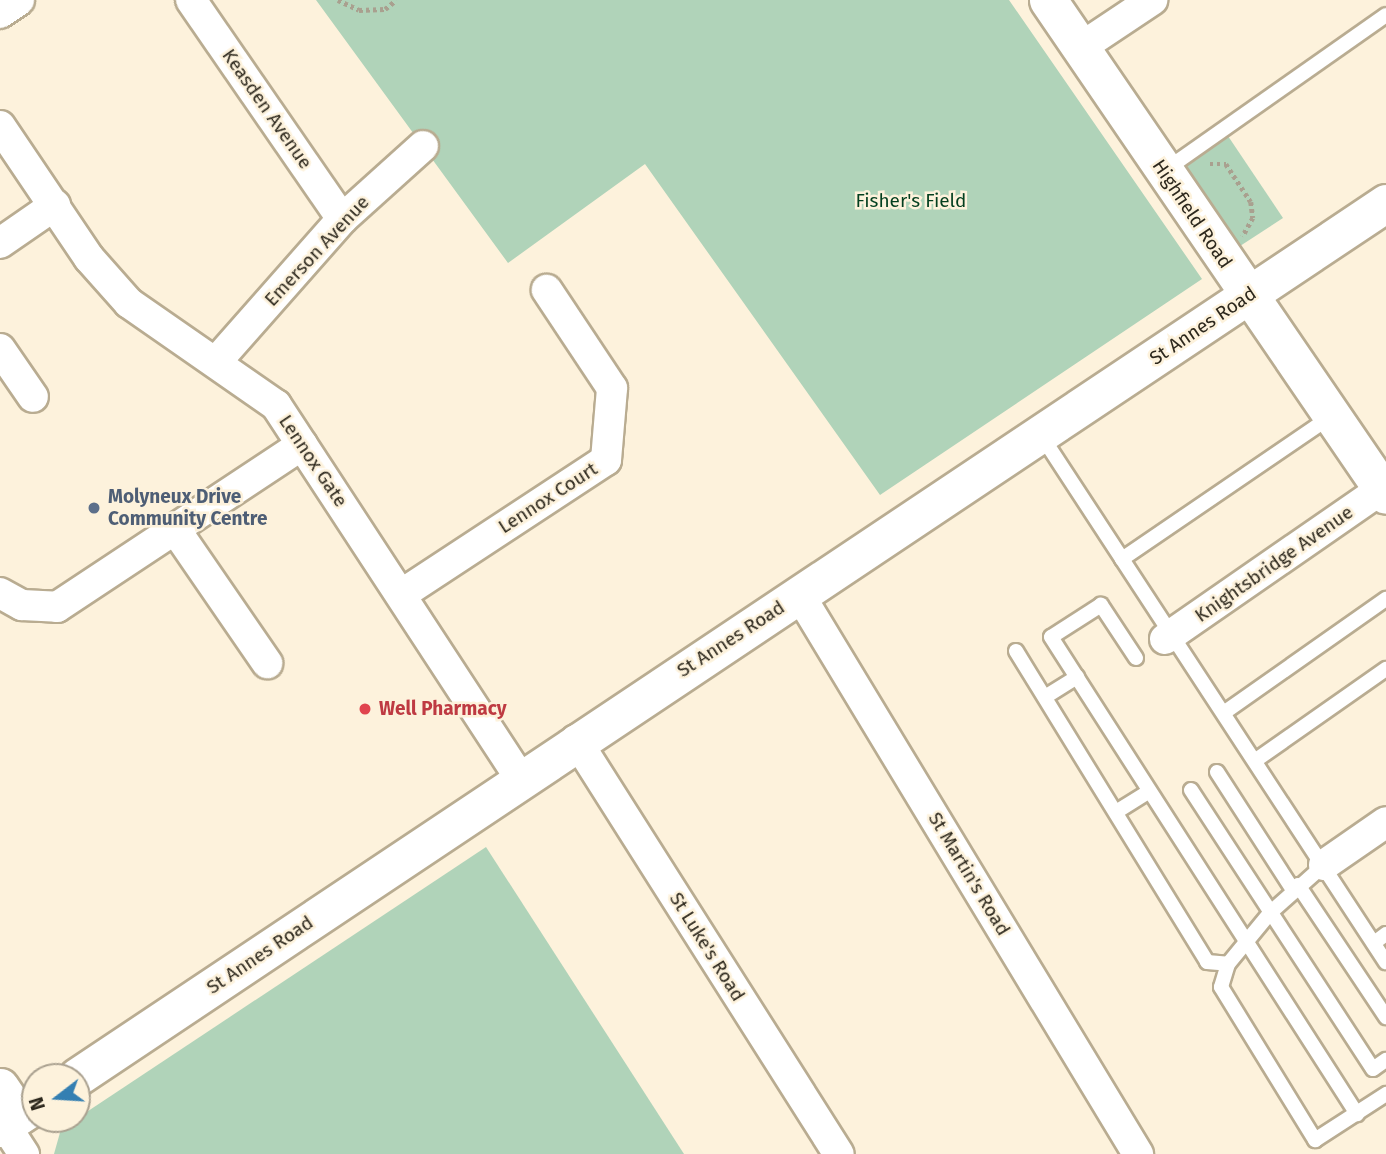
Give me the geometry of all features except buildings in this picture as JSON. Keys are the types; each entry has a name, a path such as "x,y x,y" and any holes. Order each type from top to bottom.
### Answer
{"street":[{"path":"0,13 19,0"},
{"name":"Keasden Avenue","path":"191,0 342,219"},
{"name":"Highfield Road","path":"1048,0 1330,417 1384,492"},
{"path":"1080,48 1152,0"},
{"name":"Lennox Gate","path":"0,127 129,303 275,405 402,594 521,780"},
{"name":"Emerson Avenue","path":"216,362 342,219 423,146"},
{"name":"St Annes Road","path":"91,1068 521,780 576,740 1041,435 1386,204"},
{"path":"0,243 55,205"},
{"name":"Lennox Court","path":"402,594 606,460 612,388 547,290"},
{"path":"0,349 33,397"},
{"path":"0,593 22,604 57,607 302,445"},
{"name":"Knightsbridge Avenue","path":"1169,636 1384,492"},
{"path":"175,529 267,663"},
{"name":"St Martin's Road","path":"799,594 1138,1154"},
{"name":"St Luke's Road","path":"576,740 839,1154"},
{"path":"1324,865 1386,822"}],"lane":[{"path":"1166,176 1386,15"},
{"path":"1122,559 1330,417"},
{"path":"1041,435 1169,636 1226,712 1324,865 1380,939 1386,961"},
{"path":"1226,712 1386,599"},
{"path":"1136,658 1101,605 1051,637 1357,1114"},
{"path":"1016,651 1315,1140 1386,1094"},
{"path":"1256,760 1386,669"},
{"path":"1045,697 1077,677"},
{"path":"1217,772 1386,1017"},
{"path":"1191,790 1373,1069 1386,1060"},
{"path":"1116,812 1149,791"},
{"path":"1221,987 1228,964 1270,913 1296,887 1324,865"},
{"path":"1208,962 1228,964"}],"path":[{"path":"338,0 359,10 385,9 396,0"},
{"path":"1166,176 1215,162 1226,164 1253,218 1225,263"}],"green space":[{"name":"Fisher's Field","path":"316,0 1009,0 1202,279 880,495 645,164 508,263"},
{"path":"1228,136 1283,218 1237,248 1183,168"},
{"path":"486,847 684,1154 54,1154 60,1133 91,1133 91,1109"}],"place":[{"name":"Molyneux Drive Community Centre","path":"94,508"},
{"name":"Well Pharmacy","path":"365,709"}]}
